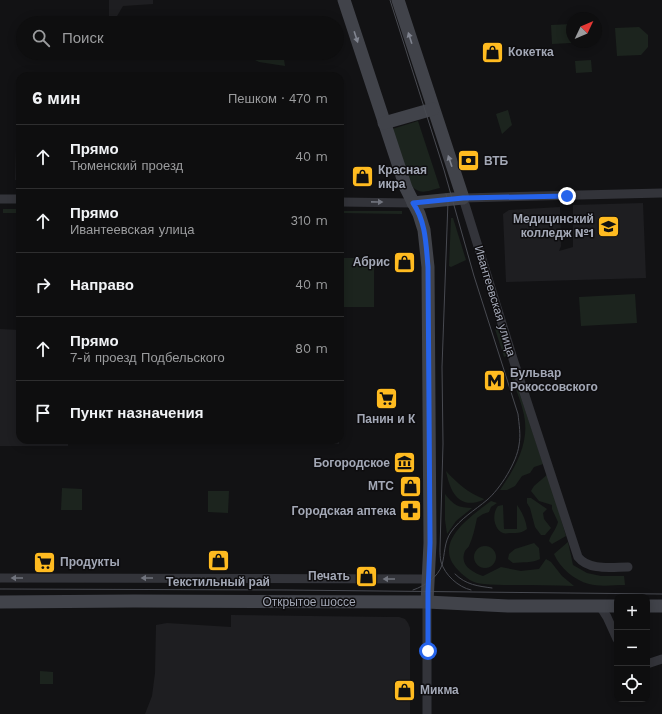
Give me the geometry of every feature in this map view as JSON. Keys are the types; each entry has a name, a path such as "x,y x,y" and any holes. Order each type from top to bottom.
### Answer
{"street":[{"path":"344,0 406,188 419,214 424,230 428,267 430,543 427,602 427,714"},
{"name":"Ивантеевская улица","path":"398,0 578,557 589,566 628,568"},
{"path":"384,123 433,109"},
{"path":"344,202 413,203 463,198 662,193"},
{"path":"0,199 16,199"},
{"path":"0,578 428,579"},
{"name":"Открытое шоссе","path":"0,602 427,602 508,606 614,606"},
{"path":"600,606 614,632"},
{"path":"650,606 662,606"},
{"path":"650,663 662,659"}],"shaded area":[{"path":"109,0 153,0 153,4 123,6 117,16 109,16"},
{"path":"566,24 566,43 552,44 551,25"},
{"path":"639,27 648,35 648,47 641,55 617,56 615,28"},
{"path":"255,60 284,60 285,66"},
{"path":"591,60 592,72 576,73 575,61"},
{"path":"508,110 512,125 502,134 496,114"},
{"path":"418,121 440,188 424,192 417,190 410,184 392,129"},
{"path":"16,148 16,180 15,180"},
{"path":"643,203 646,278 506,282 503,214 509,210 560,207 561,246 559,251 573,247 573,205"},
{"path":"3,209 16,209 16,213 3,213"},
{"path":"344,211 402,211 402,214 344,213"},
{"path":"451,218 453,218 466,260 451,267 449,266"},
{"path":"344,258 374,258 374,307 344,307"},
{"path":"635,294 637,323 581,326 579,297"},
{"path":"499,327 508,355 504,357 495,329"},
{"path":"0,329 16,330 16,444 68,444 68,446 0,446"},
{"path":"512,370 543,464 534,467 530,473 522,476 515,486 507,490 500,490 516,464 525,435 523,409 509,371"},
{"path":"446,471 463,487 484,499 468,503 462,501 453,492"},
{"path":"548,474 566,536 552,544 549,541 558,522 552,509 552,505 539,501 531,491 534,486"},
{"path":"62,488 82,489 82,510 61,510"},
{"path":"208,491 229,491 228,513 208,512"},
{"path":"445,494 457,505 472,508 456,521 447,534 445,520"},
{"path":"527,498 531,498 547,509 543,513 544,519 551,528 545,535 541,535 535,527 530,508 527,503"},
{"path":"491,501 497,503 491,507 489,512 477,518 472,539 465,551 465,564 471,570 483,576 501,567 521,571 539,569 546,559 551,562 562,576 574,586 500,585 476,583 464,576 458,570 451,560 449,550 451,540 465,522"},
{"path":"503,505 504,529 517,529 517,505 524,516 527,529 516,533 503,533 497,528 494,521 496,509 498,506"},
{"path":"568,542 573,565 587,573 601,576 624,576 625,585 593,585 578,580 568,573 554,554"},
{"path":"534,543 539,548 540,559 531,562 513,563 508,559 509,554 515,549"},
{"path":"481,546 489,546 496,553 496,561 489,568 481,568 474,561 474,553"},
{"path":"231,615 399,617 405,619 410,628 410,714 145,714 152,696 155,673 156,625 167,623 231,627"},
{"path":"40,671 53,672 53,684 40,684"}],"tram line":[{"path":"390,0 444,170 474,276 518,414 520,433 518,452 502,482 487,500 463,519 451,532 446,544 442,565 434,577 422,586 413,590"},
{"path":"446,194 448,201 442,367 443,444 440,556 443,567 449,576 461,586 471,590"},
{"path":"455,574 463,581 468,583 492,588"},
{"path":"0,589 662,594"}],"place":[{"name":"Кокетка","path":"492,52"},
{"name":"ВТБ","path":"468,161"},
{"name":"Красная икра","path":"362,177"},
{"name":"Медицинский колледж №1","path":"609,226"},
{"name":"Абрис","path":"405,262"},
{"name":"Бульвар Рокоссовского","path":"494,380"},
{"name":"Панин и К","path":"386,398"},
{"name":"Богородское","path":"405,463"},
{"name":"МТС","path":"410,486"},
{"name":"Городская аптека","path":"411,511"},
{"name":"Текстильный рай","path":"218,561"},
{"name":"Продукты","path":"45,562"},
{"name":"Печать","path":"366,576"},
{"name":"Микма","path":"405,690"}],"route":[{"path":"428,651 430,543 428,267 424,230 417,208 413,203 463,198 567,196"}]}
